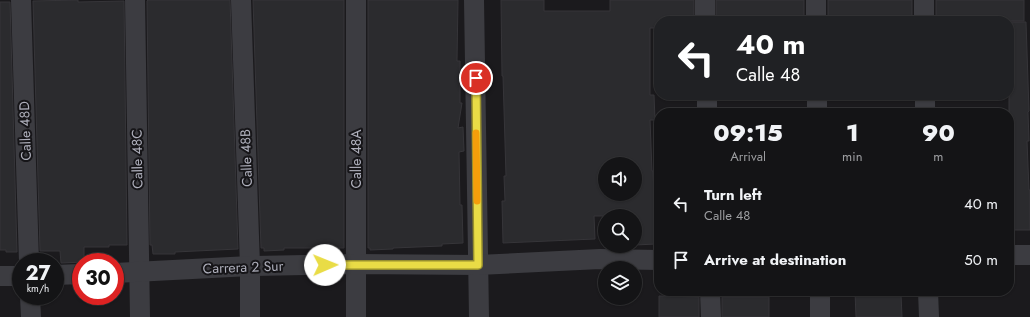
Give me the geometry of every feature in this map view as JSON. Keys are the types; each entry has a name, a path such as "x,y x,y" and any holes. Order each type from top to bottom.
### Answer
{"street":[{"name":"Calle 48D","path":"20,0 29,253"},
{"name":"Calle 48C","path":"135,0 140,317"},
{"name":"Calle 48B","path":"241,0 250,266 250,317"},
{"name":"Calle 48A","path":"356,0 356,317"},
{"path":"474,0 479,317"},
{"path":"705,0 705,16"},
{"path":"816,0 816,16"},
{"path":"924,0 924,16"},
{"path":"1014,255 1030,255"},
{"name":"Carrera 2 Sur","path":"124,273 250,266 356,264 478,265 600,260 654,260"},
{"path":"0,276 12,276"},
{"path":"710,296 711,317"},
{"path":"820,296 820,317"},
{"path":"928,296 929,317"},
{"path":"30,305 31,317"}],"building":[{"path":"148,0 230,0 238,249 175,252 175,254 153,254 152,245 150,245"},
{"path":"253,0 344,0 344,248 284,248 284,250 264,251 264,248 261,248"},
{"path":"368,0 458,0 457,61 460,61 460,103 462,103 458,128 463,127 464,151 459,152 460,205 462,205 463,243 393,249 370,250 370,248 368,248"},
{"path":"501,0 544,0 544,11 610,11 610,0 694,0 694,16 654,16 654,28 650,28 650,95 654,95 655,108 654,120 650,120 654,195 654,244 642,245 642,209 598,209 598,216 594,216 595,239 503,243 502,201 505,201 504,176 506,176"},
{"path":"716,0 804,0 804,16 716,16"},
{"path":"828,0 912,0 912,16 828,16"},
{"path":"936,0 1024,0 1024,21 1014,21 1014,16 936,16"},
{"path":"33,1 124,1 127,245 84,247 84,253 72,253 72,263 64,263 64,253 60,253 60,251 40,251"},
{"path":"0,2 10,2 17,252 6,252 6,250 0,250"},
{"path":"1014,22 1026,22 1029,111 1029,141 1027,141 1030,190 1030,230 1014,230 1014,108 1009,108 1009,100 1014,100"},
{"path":"659,296 699,297 699,317 659,317"},
{"path":"855,296 901,296 902,317 856,317"},
{"path":"722,297 769,297 769,317 722,317"}],"slow traffic":[{"path":"476,133 477,201"}],"route":[{"path":"325,265 478,265 476,78"}]}
